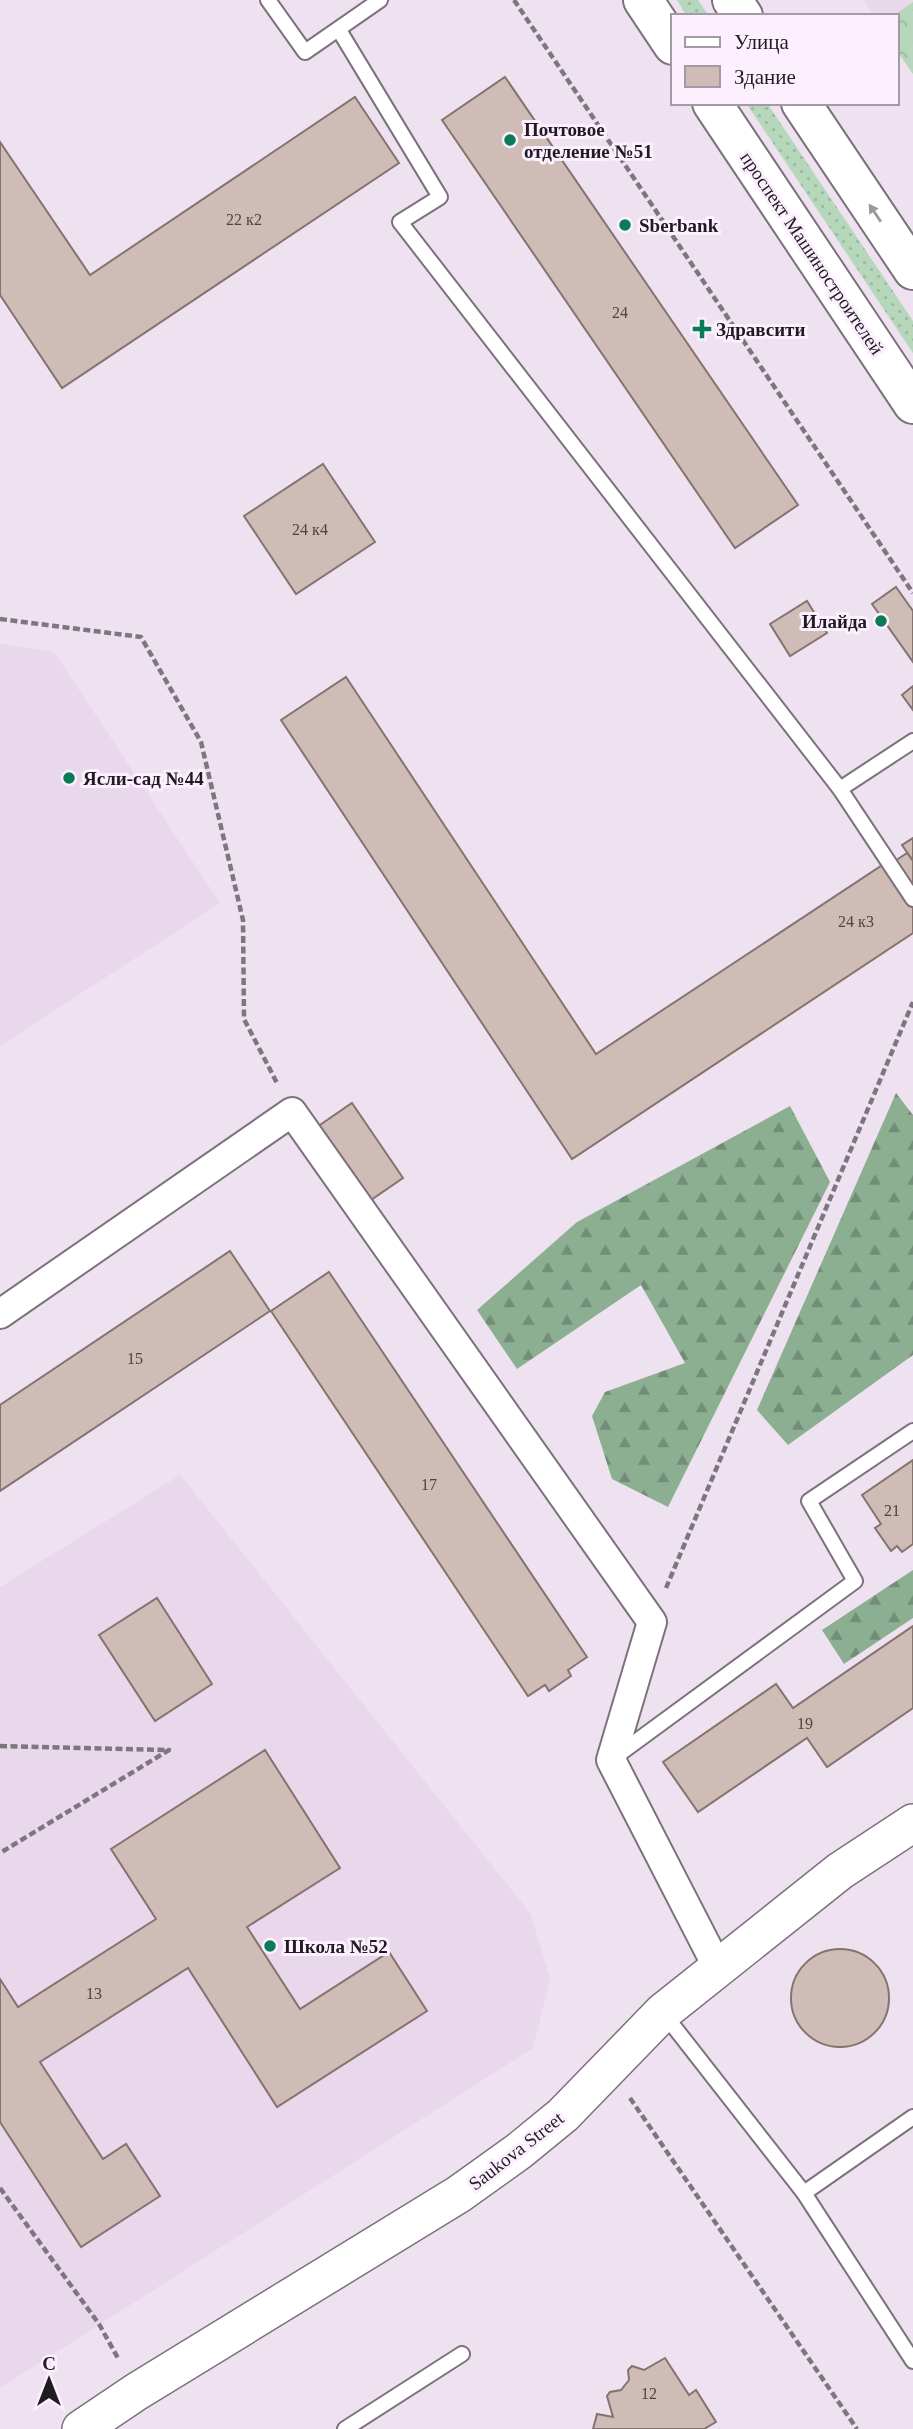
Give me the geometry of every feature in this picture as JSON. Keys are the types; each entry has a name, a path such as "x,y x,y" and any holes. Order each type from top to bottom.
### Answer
{"main road":[{"path":"643,0 671,42"},
{"name":"проспект Машиностроителей","path":"713,105 913,404"},
{"path":"803,105 913,270"}],"street":[{"path":"0,1314 292,1112 652,1622 611,1760 719,1970"},
{"name":"Saukova Street","path":"81,2429 136,2392 459,2194 563,2115 663,2012 840,1871 913,1823"}],"lane":[{"path":"268,0 304,52 340,30 380,0"},
{"path":"340,30 440,197 400,222 840,789 913,899"},
{"path":"840,789 913,741"},
{"path":"611,1760 855,1581 809,1501 913,1431"},
{"path":"663,2012 804,2193 913,2361"},
{"path":"804,2193 913,2117"},
{"path":"345,2429 462,2354"}],"path":[{"path":"514,0 913,593"},
{"path":"0,619 141,637 201,742 243,920 244,1019 292,1112"},
{"path":"652,1622 913,1002"},
{"path":"0,1746 169,1750 0,1853"},
{"path":"610,2068 857,2429"},
{"path":"0,2188 99,2324 136,2392"}],"shaded area":[{"path":"864,0 913,0 896,14 873,14"},
{"name":"Ясли-сад №44","path":"0,644 54,652 220,903 0,1046"},
{"name":"Школа №52","path":"180,1475 530,1913 550,1978 533,2048 0,2388 0,1587"}],"green space":[{"path":"677,0 698,0 708,14 686,14"},
{"path":"913,2 913,74 899,54 899,14 896,14"},
{"path":"747,105 768,105 913,321 913,353"},
{"path":"896,1093 913,1115 913,1355 788,1445 757,1410"},
{"path":"790,1106 830,1182 668,1507 612,1479 592,1416 605,1392 685,1363 641,1285 517,1369 477,1310 577,1222"},
{"path":"913,1570 913,1618 844,1664 822,1630"}],"building":[{"path":"505,77 798,505 735,548 442,120"},
{"path":"355,97 399,163 62,388 0,295 0,142 90,275"},
{"path":"323,464 375,542 296,594 244,516"},
{"path":"896,587 913,611 913,662 872,604"},
{"path":"807,601 827,633 790,656 770,624"},
{"path":"346,677 596,1054 884,864 913,908 913,933 572,1159 281,720"},
{"path":"913,686 913,710 902,695"},
{"path":"913,838 913,861 902,845"},
{"path":"907,853 913,861 913,908 886,867"},
{"path":"352,1103 403,1178 368,1202 317,1127"},
{"path":"230,1251 270,1311 0,1491 0,1405"},
{"path":"329,1272 587,1657 568,1670 571,1676 549,1691 545,1685 528,1696 271,1311"},
{"path":"913,1460 913,1544 902,1552 897,1546 891,1551 875,1528 881,1524 862,1495"},
{"path":"157,1598 212,1684 155,1721 99,1635"},
{"path":"913,1626 913,1708 827,1767 807,1738 698,1812 663,1762 776,1684 793,1708"},
{"path":"265,1750 340,1868 247,1927 300,2009 389,1952 427,2011 277,2107 188,1968 40,2062 103,2159 126,2144 160,2196 81,2247 0,2122 0,1979 18,2007 156,1919 111,1849"},
{"path":"840,1949 859,1953 875,1963 885,1979 889,1998 885,2017 875,2033 859,2043 840,2047 821,2043 805,2033 795,2017 791,1998 795,1979 805,1963 821,1953"},
{"path":"665,2358 689,2395 696,2390 716,2422 704,2429 593,2429 597,2414 613,2417 607,2396 610,2392 621,2390 629,2380 628,2370 632,2366 644,2370"}],"place":[{"name":"Почтовое отделение №51","path":"510,140"},
{"name":"Sberbank","path":"625,225"},
{"name":"Здравсити","path":"702,329"},
{"name":"Илайда","path":"881,621"},
{"name":"Ясли-сад №44","path":"69,778"},
{"name":"Школа №52","path":"270,1946"}]}
